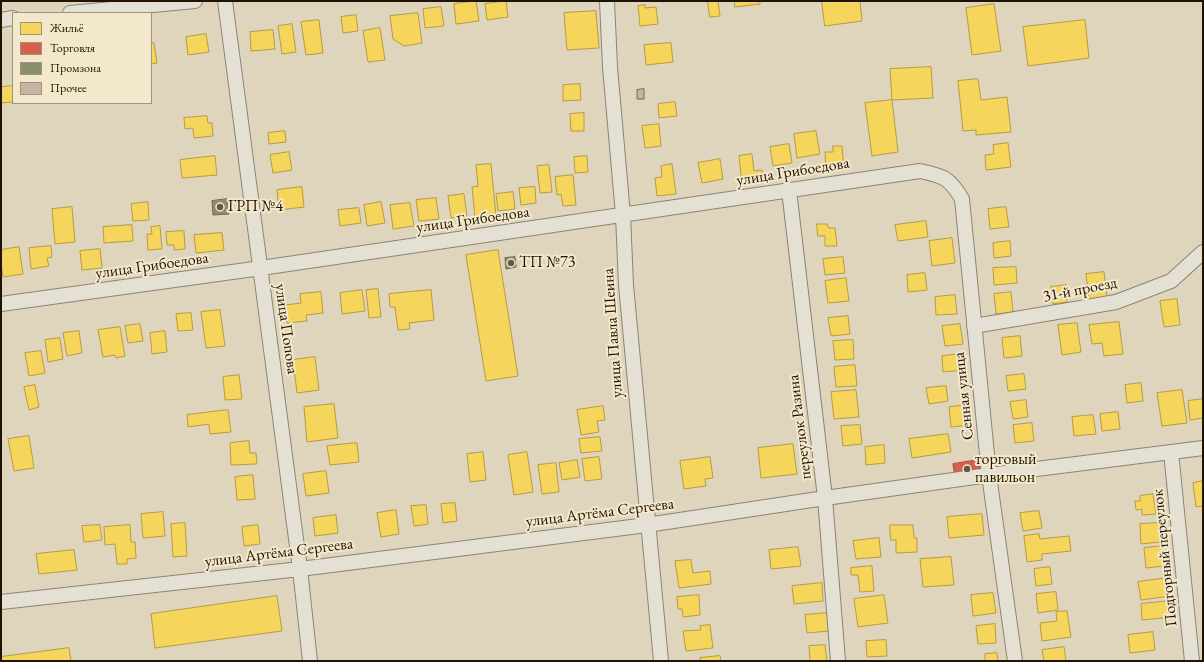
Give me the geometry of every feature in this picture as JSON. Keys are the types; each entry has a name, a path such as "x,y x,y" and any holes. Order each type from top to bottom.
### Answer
{"street":[{"path":"80,12 195,1"},
{"name":"улица Попова","path":"225,1 300,568 310,661"},
{"name":"улица Павла Шеина","path":"607,1 610,67 623,215 626,285 647,525 661,661"},
{"path":"1,20 12,18"},
{"name":"улица Грибоедова","path":"1,304 261,268 920,170 940,175 948,180"},
{"name":"Сенная улица","path":"948,180 954,185 962,199 989,475 1015,661"},
{"name":"переулок Разина","path":"789,190 825,498 838,661"},
{"name":"31-й проезд","path":"974,326 1116,302 1171,281 1203,252"},
{"name":"улица Артёма Сергеева","path":"1,602 300,568 647,525 989,475 1203,448"},
{"name":"Подгорный переулок","path":"1171,452 1192,661"}],"building: Жильё":[{"path":"476,1 479,21 456,24 454,4"},
{"path":"506,1 508,17 487,20 485,4"},
{"path":"708,1 718,1 720,16 710,17"},
{"path":"735,1 760,1 760,4 735,7"},
{"path":"822,1 860,1 862,21 825,26"},
{"path":"994,4 1001,51 972,55 966,8"},
{"path":"645,5 645,8 656,7 658,24 640,26 638,6"},
{"path":"441,7 444,26 425,28 423,9"},
{"path":"596,11 599,48 567,50 564,13"},
{"path":"418,13 422,43 404,46 393,39 390,16"},
{"path":"356,15 358,31 343,33 341,17"},
{"path":"319,20 323,53 306,55 301,22"},
{"path":"1085,20 1089,58 1028,66 1023,27"},
{"path":"292,24 296,52 282,54 278,26"},
{"path":"380,28 385,60 368,62 363,31"},
{"path":"273,30 275,49 251,51 250,32"},
{"path":"206,34 209,52 188,55 186,37"},
{"path":"154,43 157,63 152,64 152,44"},
{"path":"671,43 673,62 646,65 644,45"},
{"path":"931,67 933,98 892,100 890,69"},
{"path":"978,79 981,100 1007,97 1011,132 976,135 976,130 963,131 958,81"},
{"path":"580,84 581,100 563,101 563,85"},
{"path":"12,86 12,102 1,103 1,87"},
{"path":"892,100 898,152 872,156 865,103"},
{"path":"675,102 677,116 659,118 658,104"},
{"path":"584,113 584,131 571,131 570,114"},
{"path":"207,116 208,123 212,123 213,136 194,138 193,128 185,129 184,118"},
{"path":"659,124 661,146 645,148 642,126"},
{"path":"285,131 286,142 269,144 268,133"},
{"path":"816,131 820,154 797,158 794,134"},
{"path":"1008,143 1011,167 986,170 985,155 994,154 993,145"},
{"path":"789,144 792,163 773,166 770,147"},
{"path":"833,146 842,146 844,169 826,170 825,152 833,152"},
{"path":"289,152 292,170 273,173 270,155"},
{"path":"752,154 754,171 762,170 763,181 742,184 739,156"},
{"path":"215,156 217,175 182,178 180,160"},
{"path":"587,156 588,172 575,173 574,157"},
{"path":"720,159 723,179 702,183 698,163"},
{"path":"491,164 496,216 475,218 472,187 478,186 476,165"},
{"path":"672,164 676,194 657,196 655,178 662,177 661,166"},
{"path":"549,165 552,192 540,193 537,166"},
{"path":"573,175 576,205 563,206 561,194 557,195 555,177"},
{"path":"302,187 304,207 279,210 277,190"},
{"path":"535,187 536,203 521,205 519,188"},
{"path":"513,192 515,209 498,211 496,194"},
{"path":"464,194 467,216 451,218 448,196"},
{"path":"436,198 439,219 419,221 416,200"},
{"path":"148,202 149,220 133,221 131,204"},
{"path":"381,202 385,223 367,226 364,205"},
{"path":"410,203 414,226 393,229 390,205"},
{"path":"72,207 75,242 55,244 52,209"},
{"path":"1006,207 1009,227 990,229 988,209"},
{"path":"359,208 361,223 340,226 338,210"},
{"path":"926,221 928,237 898,241 895,225"},
{"path":"817,224 827,224 829,228 835,228 837,246 825,246 825,236 818,236"},
{"path":"132,225 133,241 104,243 103,227"},
{"path":"160,226 162,249 148,250 147,234 152,234 151,227"},
{"path":"184,231 185,249 174,250 174,245 167,245 166,232"},
{"path":"222,233 224,250 196,253 194,235"},
{"path":"952,238 955,263 932,266 929,241"},
{"path":"1010,241 1011,256 994,258 993,243"},
{"path":"51,246 52,257 47,258 49,266 31,269 29,248"},
{"path":"19,247 23,274 3,277 1,250"},
{"path":"100,249 102,268 82,270 80,251"},
{"path":"498,250 518,376 486,381 466,255"},
{"path":"843,257 845,273 825,275 823,259"},
{"path":"1016,267 1017,283 994,285 993,268"},
{"path":"1104,272 1107,297 1089,299 1086,274"},
{"path":"925,273 927,290 908,292 907,275"},
{"path":"846,278 849,301 828,303 825,281"},
{"path":"1066,285 1067,302 1053,304 1051,287"},
{"path":"378,289 381,317 369,318 366,290"},
{"path":"362,290 365,311 342,314 340,293"},
{"path":"431,290 434,320 409,323 410,329 398,330 395,307 390,307 389,294"},
{"path":"321,292 323,313 306,315 307,321 287,323 285,305 301,303 300,294"},
{"path":"1011,292 1013,312 996,314 994,294"},
{"path":"955,295 957,314 936,315 935,297"},
{"path":"1177,299 1180,325 1164,327 1160,301"},
{"path":"220,310 225,346 206,348 201,312"},
{"path":"191,313 193,330 178,331 176,314"},
{"path":"848,316 850,334 831,336 828,318"},
{"path":"1119,322 1123,354 1104,356 1102,343 1092,344 1089,325"},
{"path":"1077,323 1081,352 1062,355 1058,325"},
{"path":"140,324 143,341 128,343 125,326"},
{"path":"960,324 963,344 945,346 942,326"},
{"path":"120,327 125,356 116,358 115,355 103,357 98,330"},
{"path":"79,331 82,353 67,356 63,333"},
{"path":"165,331 167,352 152,354 150,333"},
{"path":"1020,336 1022,356 1004,358 1002,338"},
{"path":"60,338 63,359 48,362 45,340"},
{"path":"853,340 854,359 835,360 833,341"},
{"path":"41,351 45,373 29,376 25,353"},
{"path":"963,354 964,370 943,372 942,356"},
{"path":"315,357 319,390 297,393 293,360"},
{"path":"855,365 857,386 836,387 834,367"},
{"path":"1024,374 1026,389 1008,391 1006,376"},
{"path":"239,375 242,399 225,400 223,377"},
{"path":"1141,383 1143,401 1127,403 1125,385"},
{"path":"35,385 39,407 29,410 24,387"},
{"path":"946,386 948,401 929,404 926,388"},
{"path":"856,390 859,417 834,419 831,392"},
{"path":"1182,390 1187,423 1162,426 1157,393"},
{"path":"1203,399 1203,418 1190,420 1188,401"},
{"path":"1026,400 1028,417 1013,419 1010,402"},
{"path":"334,404 338,438 307,442 304,407"},
{"path":"968,405 970,425 951,427 949,407"},
{"path":"603,406 605,420 597,421 599,432 581,435 577,410"},
{"path":"228,410 231,432 210,434 209,424 188,427 187,415"},
{"path":"1118,412 1120,429 1102,431 1100,414"},
{"path":"1093,415 1096,434 1074,436 1072,417"},
{"path":"1032,423 1034,441 1015,443 1013,425"},
{"path":"860,425 862,444 843,446 841,426"},
{"path":"948,434 951,452 912,458 909,439"},
{"path":"29,436 34,468 14,471 8,439"},
{"path":"600,437 602,451 581,453 579,439"},
{"path":"249,441 250,453 256,453 257,464 231,465 230,443"},
{"path":"357,443 359,462 330,465 327,446"},
{"path":"793,444 797,474 761,478 758,448"},
{"path":"884,445 885,463 866,465 865,447"},
{"path":"483,452 486,480 470,482 467,454"},
{"path":"527,452 533,492 514,495 508,455"},
{"path":"599,457 602,479 585,481 582,459"},
{"path":"710,457 713,478 705,479 706,486 684,489 680,461"},
{"path":"577,460 580,477 562,480 559,463"},
{"path":"556,463 559,492 542,494 538,465"},
{"path":"326,471 329,493 306,496 303,474"},
{"path":"253,475 255,499 237,500 235,477"},
{"path":"1203,481 1203,506 1196,507 1193,483"},
{"path":"1153,494 1156,514 1142,515 1142,509 1136,510 1135,501 1140,501 1140,496"},
{"path":"455,503 457,521 443,523 441,504"},
{"path":"426,505 428,524 414,526 411,506"},
{"path":"396,510 399,534 381,537 377,513"},
{"path":"1039,511 1042,528 1023,531 1020,513"},
{"path":"163,512 165,536 143,538 141,514"},
{"path":"982,514 984,535 949,538 947,517"},
{"path":"336,515 338,533 315,536 313,518"},
{"path":"185,523 187,556 173,557 171,524"},
{"path":"1159,523 1160,542 1141,544 1140,524"},
{"path":"100,525 102,540 84,542 82,526"},
{"path":"130,525 131,542 135,542 136,558 127,559 127,564 117,564 115,544 105,545 104,527"},
{"path":"258,525 260,544 244,546 242,527"},
{"path":"890,525 913,525 914,538 917,538 917,552 896,553 896,540 891,540"},
{"path":"1039,534 1040,539 1069,536 1071,551 1042,554 1042,560 1027,562 1024,536"},
{"path":"879,538 881,557 856,559 853,541"},
{"path":"1162,546 1164,566 1146,568 1144,548"},
{"path":"798,547 801,566 771,569 769,550"},
{"path":"74,550 77,570 39,574 36,554"},
{"path":"951,557 954,585 923,587 920,559"},
{"path":"691,560 693,573 710,571 711,584 679,588 675,561"},
{"path":"872,566 874,591 860,592 858,575 851,575 851,568"},
{"path":"1050,567 1052,584 1036,586 1034,569"},
{"path":"1167,578 1170,596 1141,600 1138,582"},
{"path":"822,583 823,601 794,604 792,586"},
{"path":"1056,592 1058,610 1038,613 1036,594"},
{"path":"993,593 996,613 973,616 971,595"},
{"path":"699,595 700,615 683,617 682,609 678,609 677,597"},
{"path":"884,595 888,623 858,627 854,599"},
{"path":"277,596 282,631 155,648 151,614"},
{"path":"1170,601 1172,617 1142,620 1141,604"},
{"path":"1067,611 1071,637 1042,641 1040,623 1057,621 1056,612"},
{"path":"827,613 829,631 807,633 805,615"},
{"path":"995,624 996,643 978,644 976,626"},
{"path":"710,625 713,648 686,651 683,631 701,630 700,626"},
{"path":"1153,632 1155,650 1130,653 1128,635"},
{"path":"886,640 887,656 867,657 866,641"},
{"path":"825,645 827,661 810,661 809,646"},
{"path":"1064,647 1066,661 1044,661 1042,650"},
{"path":"69,648 71,661 1,661 1,657"},
{"path":"997,653 998,661 978,661 985,660 985,654"},
{"path":"720,656 721,661 701,661 700,658"}],"building: Торговля":[{"name":"торговый павильон","path":"978,460 981,473 955,477 953,464"}],"building: Промзона":[{"name":"ГРП №4","path":"227,199 229,214 213,215 212,201"},
{"name":"ТП №73","path":"515,257 516,267 506,269 505,258"}],"building: Прочее":[{"path":"644,89 644,99 637,99 637,90"}],"place":[{"name":"ГРП №4","path":"220,207"},
{"name":"ТП №73","path":"511,263"},
{"name":"торговый павильон","path":"967,469"}]}
